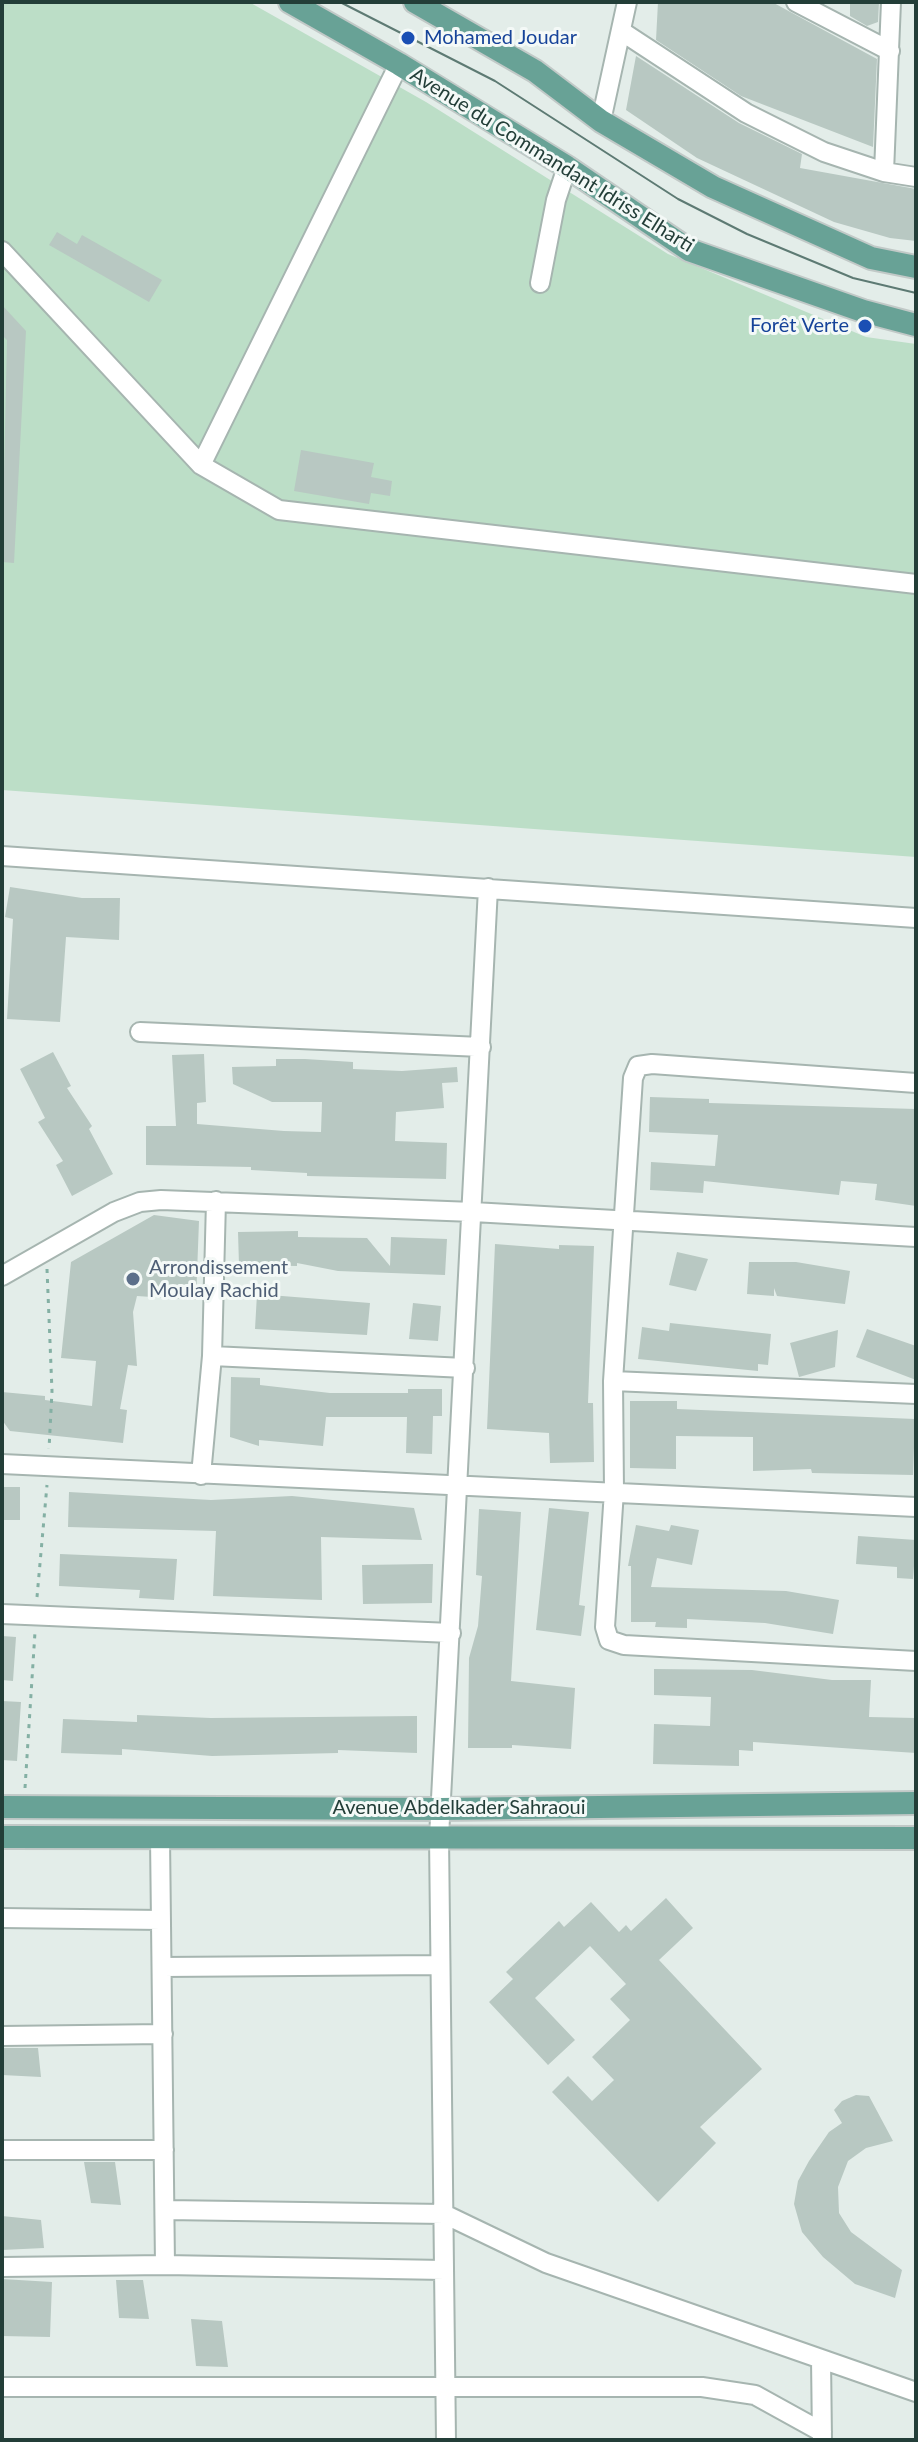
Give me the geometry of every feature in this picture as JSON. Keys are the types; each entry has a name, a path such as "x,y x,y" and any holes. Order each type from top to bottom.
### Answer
{"main road":[{"name":"Avenue du Commandant Idriss Elharti","path":"290,2 399,64 567,167 689,250 863,311 916,325"},
{"path":"415,2 535,71 601,121 713,187 871,258 916,267"},
{"name":"Avenue Abdelkader Sahraoui","path":"13,1807 441,1809 916,1803"},
{"name":"Avenue Abdelkader Sahraoui","path":"2,1837 916,1838"}],"street":[{"path":"601,121 627,2"},
{"path":"796,2 890,51"},
{"path":"884,172 891,2"},
{"path":"621,31 746,113 824,152 884,172 916,177"},
{"path":"201,465 399,64"},
{"path":"540,283 556,200 567,167"},
{"path":"2,251 201,465 279,510 916,584"},
{"path":"2,856 916,918"},
{"path":"446,2440 439,1837 488,888"},
{"path":"140,1032 481,1047"},
{"path":"916,1083 638,1066 633,1078 613,1381 614,1491 605,1627 609,1640 624,1645 916,1661"},
{"path":"201,1475 212,1356 216,1201"},
{"path":"2,1276 114,1212 140,1202 216,1201 473,1212 916,1237"},
{"path":"212,1356 465,1368"},
{"path":"613,1381 916,1394"},
{"path":"2,1464 458,1488 614,1491 916,1507"},
{"path":"2,1614 451,1633"},
{"path":"160,1838 165,2265"},
{"path":"2,1918 161,1920"},
{"path":"162,1967 440,1965"},
{"path":"2,2036 163,2034"},
{"path":"2,2150 164,2150"},
{"path":"166,2210 444,2214 546,2263 916,2392"},
{"path":"2,2267 165,2265 444,2270"},
{"path":"821,2359 822,2436"},
{"path":"2,2387 727,2388 755,2395 822,2436"}],"path":[{"path":"13,1807 36,1616 48,1466 52,1391 46,1253"}],"green space":[{"path":"2,2 249,2 426,102 668,254 866,337 916,344 916,857 2,790"}],"building":[{"path":"658,2 772,2 877,59 873,147 741,96 656,40"},
{"path":"850,2 879,2 878,22 867,26 850,16"},
{"path":"636,56 739,123 802,154 800,168 916,189 916,241 890,238 834,222 697,158 626,110"},
{"path":"57,232 77,244 82,235 162,280 149,302 49,245"},
{"path":"2,305 26,331 14,563 2,562 7,340 2,335"},
{"path":"301,450 374,463 371,477 392,481 390,496 371,493 369,504 294,491"},
{"path":"10,887 82,898 120,898 119,940 66,937 60,1022 7,1019 13,919 5,917"},
{"path":"53,1052 71,1086 67,1088 92,1126 89,1129 113,1174 72,1196 56,1165 63,1161 38,1122 45,1118 20,1069"},
{"path":"204,1054 206,1102 197,1103 197,1124 284,1131 321,1132 322,1102 272,1102 233,1084 232,1067 276,1066 276,1059 305,1059 353,1062 353,1069 402,1071 457,1067 458,1082 442,1083 444,1108 396,1112 395,1141 447,1143 446,1179 307,1176 307,1173 251,1170 251,1167 146,1165 146,1126 176,1126 172,1055"},
{"path":"650,1097 709,1099 709,1103 916,1109 916,1206 875,1200 877,1184 841,1181 839,1195 704,1181 703,1193 650,1190 651,1162 715,1166 718,1135 649,1132"},
{"name":"Arrondissement Moulay Rachid","path":"154,1215 199,1221 196,1300 137,1296 133,1312 137,1366 128,1365 120,1409 127,1410 123,1443 10,1431 2,1420 2,1392 45,1396 45,1400 92,1406 96,1361 61,1358 71,1262"},
{"path":"298,1231 298,1237 367,1238 390,1266 391,1237 447,1239 445,1275 338,1271 297,1263 297,1266 239,1265 238,1232"},
{"path":"495,1244 559,1249 559,1245 594,1246 588,1403 593,1403 594,1462 550,1463 549,1433 487,1429"},
{"path":"677,1252 708,1259 696,1291 669,1285"},
{"path":"749,1262 796,1262 850,1271 845,1304 777,1296 774,1288 774,1296 747,1294"},
{"path":"257,1294 370,1303 367,1335 255,1329"},
{"path":"413,1303 441,1306 438,1341 409,1339"},
{"path":"670,1323 771,1334 768,1365 758,1364 758,1371 638,1359 642,1327 669,1331"},
{"path":"867,1329 916,1346 916,1380 856,1357"},
{"path":"838,1330 835,1367 799,1377 790,1343"},
{"path":"231,1377 260,1378 260,1385 330,1393 408,1393 408,1389 442,1389 442,1416 433,1416 432,1454 406,1453 407,1417 326,1417 323,1446 259,1440 259,1446 230,1437"},
{"path":"630,1401 677,1401 677,1409 915,1419 913,1475 812,1473 811,1469 753,1471 753,1437 676,1436 676,1469 630,1468"},
{"path":"2,1487 20,1487 20,1520 2,1520"},
{"path":"69,1492 211,1500 292,1496 414,1508 422,1540 321,1537 322,1600 213,1596 216,1531 68,1527"},
{"path":"549,1508 589,1512 579,1605 585,1606 581,1636 536,1630"},
{"path":"479,1509 521,1512 511,1681 575,1688 571,1749 512,1745 512,1748 468,1748 469,1658 478,1626 482,1576 476,1575"},
{"path":"636,1525 669,1531 671,1525 699,1530 692,1565 657,1558 651,1587 786,1591 839,1600 833,1634 765,1623 687,1619 687,1628 655,1627 656,1622 631,1622 631,1566 628,1566"},
{"path":"858,1536 916,1540 913,1579 897,1578 897,1567 856,1564"},
{"path":"60,1554 177,1559 174,1600 139,1598 140,1590 59,1586"},
{"path":"433,1564 432,1603 363,1604 362,1565"},
{"path":"2,1636 16,1637 13,1681 2,1680"},
{"path":"654,1669 752,1670 832,1680 871,1680 869,1717 916,1718 916,1753 753,1742 753,1751 739,1750 739,1766 653,1764 654,1724 710,1726 711,1697 654,1695"},
{"path":"2,1701 21,1702 17,1761 2,1760"},
{"path":"137,1715 211,1718 417,1716 417,1753 338,1750 338,1753 212,1756 122,1749 122,1755 61,1753 63,1719 137,1722"},
{"path":"666,1898 693,1928 659,1960 762,2069 700,2127 716,2143 658,2202 552,2092 568,2076 592,2101 614,2080 592,2057 630,2020 610,1999 626,1984 590,1946 535,1998 575,2040 548,2065 489,2002 513,1979 506,1972 559,1921 564,1927 591,1902 619,1932 626,1925 631,1931"},
{"path":"2,2048 38,2048 41,2077 2,2075"},
{"path":"856,2095 869,2096 893,2141 866,2148 848,2161 838,2187 839,2213 851,2232 902,2270 895,2298 855,2284 823,2257 802,2232 794,2204 798,2181 809,2161 829,2132 842,2123 834,2110 842,2101"},
{"path":"84,2162 115,2162 121,2205 91,2203"},
{"path":"2,2216 41,2220 44,2248 2,2250"},
{"path":"2,2279 52,2282 50,2337 2,2336"},
{"path":"116,2280 143,2280 149,2319 119,2318"},
{"path":"191,2319 222,2321 228,2367 196,2366"}],"tram line":[{"path":"340,2 495,81 678,199 747,234 853,278 916,293"}],"place":[{"name":"Mohamed Joudar","path":"408,38"},
{"name":"Forêt Verte","path":"865,326"},
{"name":"Arrondissement Moulay Rachid","path":"133,1279"}]}
